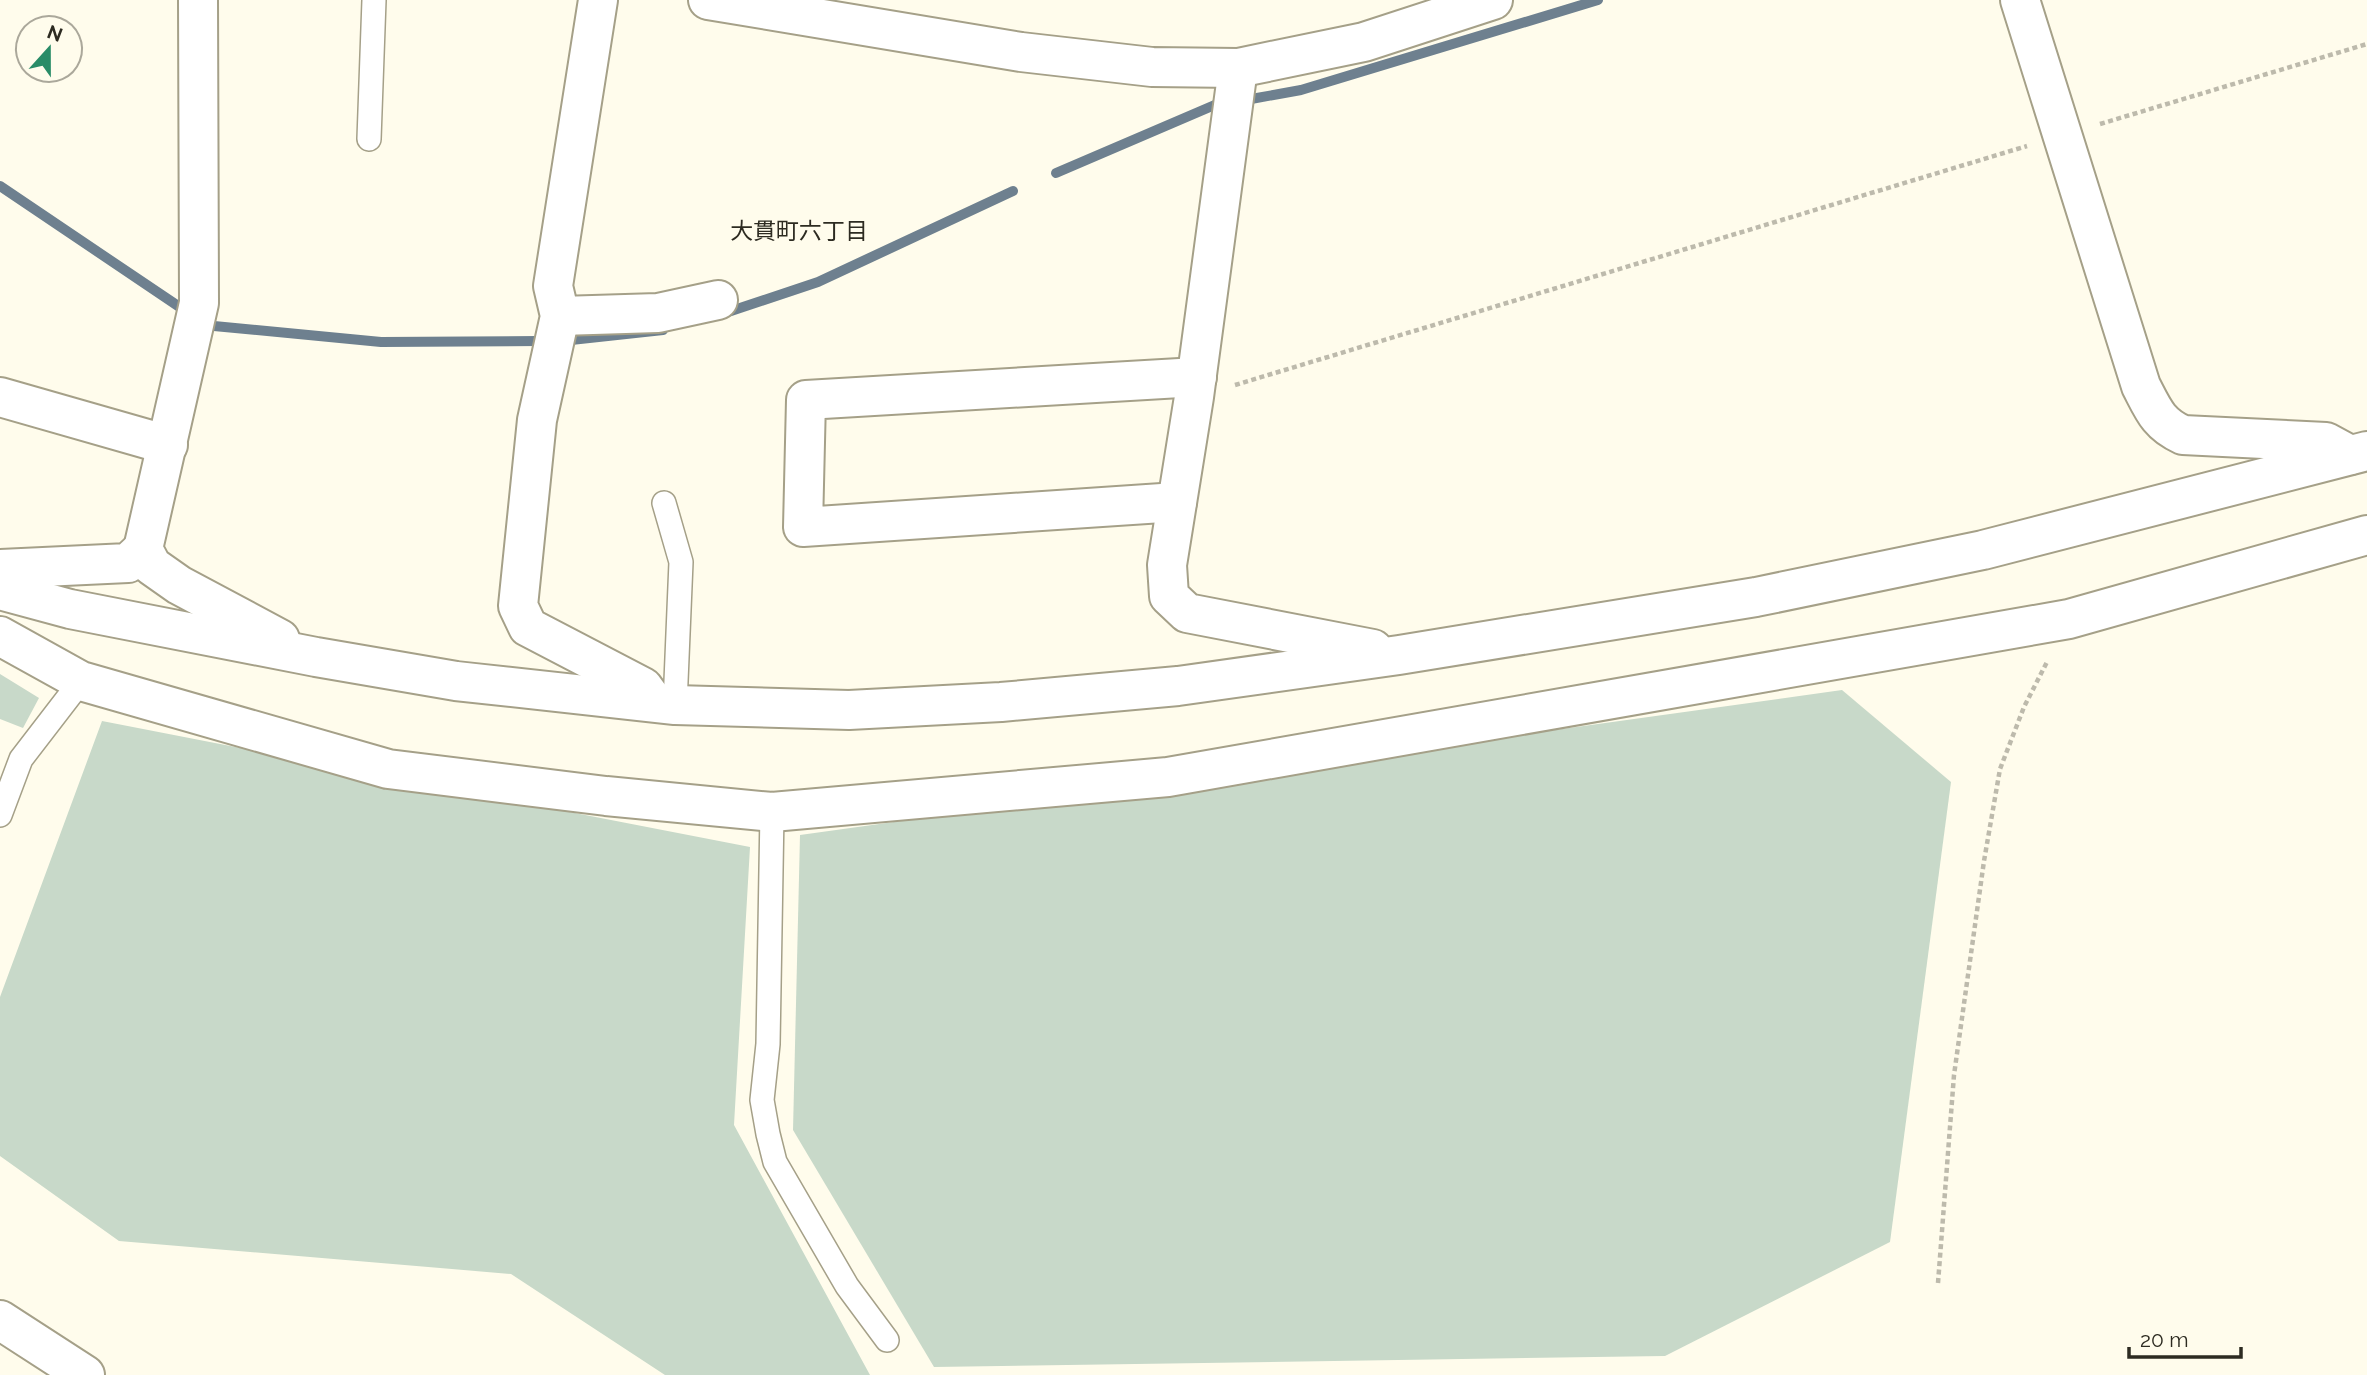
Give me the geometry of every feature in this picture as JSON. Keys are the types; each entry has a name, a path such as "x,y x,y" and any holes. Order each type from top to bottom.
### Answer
{"street":[{"path":"0,569 128,563 143,549 199,303 198,0"},
{"path":"598,0 553,286 561,316 537,420 518,606 528,626 643,687 664,704"},
{"path":"708,0 1021,52 1152,67 1238,68 1364,42 1493,0"},
{"path":"2021,0 2141,386 2156,415 2168,428 2183,435 2326,442 2359,454"},
{"path":"1238,68 1195,387 1167,565 1169,596 1187,613 1399,655"},
{"path":"561,316 658,313 718,300"},
{"path":"1177,502 803,527 806,400 1195,387"},
{"path":"0,397 168,445"},
{"path":"0,590 70,610 456,681 664,704 849,710 1001,702 1178,686 1399,655 1756,597 1983,550 2359,454"},
{"path":"0,636 81,681 387,769 606,796 772,812 1168,777 2069,619 2367,535"},
{"path":"143,549 152,566 179,585 316,657"},
{"path":"0,1320 85,1375"}],"lane":[{"path":"369,139 374,0"},
{"path":"664,503 681,562 664,704"},
{"path":"0,815 21,759 81,681"},
{"path":"772,812 768,1044 762,1100 768,1134 775,1162 847,1286 887,1340"}],"path":[{"path":"1195,387 2367,44"},
{"path":"1938,1283 1954,1074 1984,861 2000,769 2024,707 2069,619"}],"green space":[{"path":"0,674 39,698 23,728 0,719"},
{"path":"1842,690 1951,782 1890,1242 1665,1356 934,1367 793,1130 800,835"},
{"path":"102,721 750,847 734,1125 870,1375 665,1375 511,1274 119,1241 0,1156 0,997"}],"waterway":[{"path":"1251,99 1301,90 1598,0"},
{"path":"1056,173 1217,104"},
{"path":"0,186 187,312"},
{"path":"722,314 818,282 1013,191"},
{"path":"214,326 381,342 540,341"},
{"path":"571,340 663,330"}],"district":[{"name":"大貫町六丁目","path":"799,231"}]}
